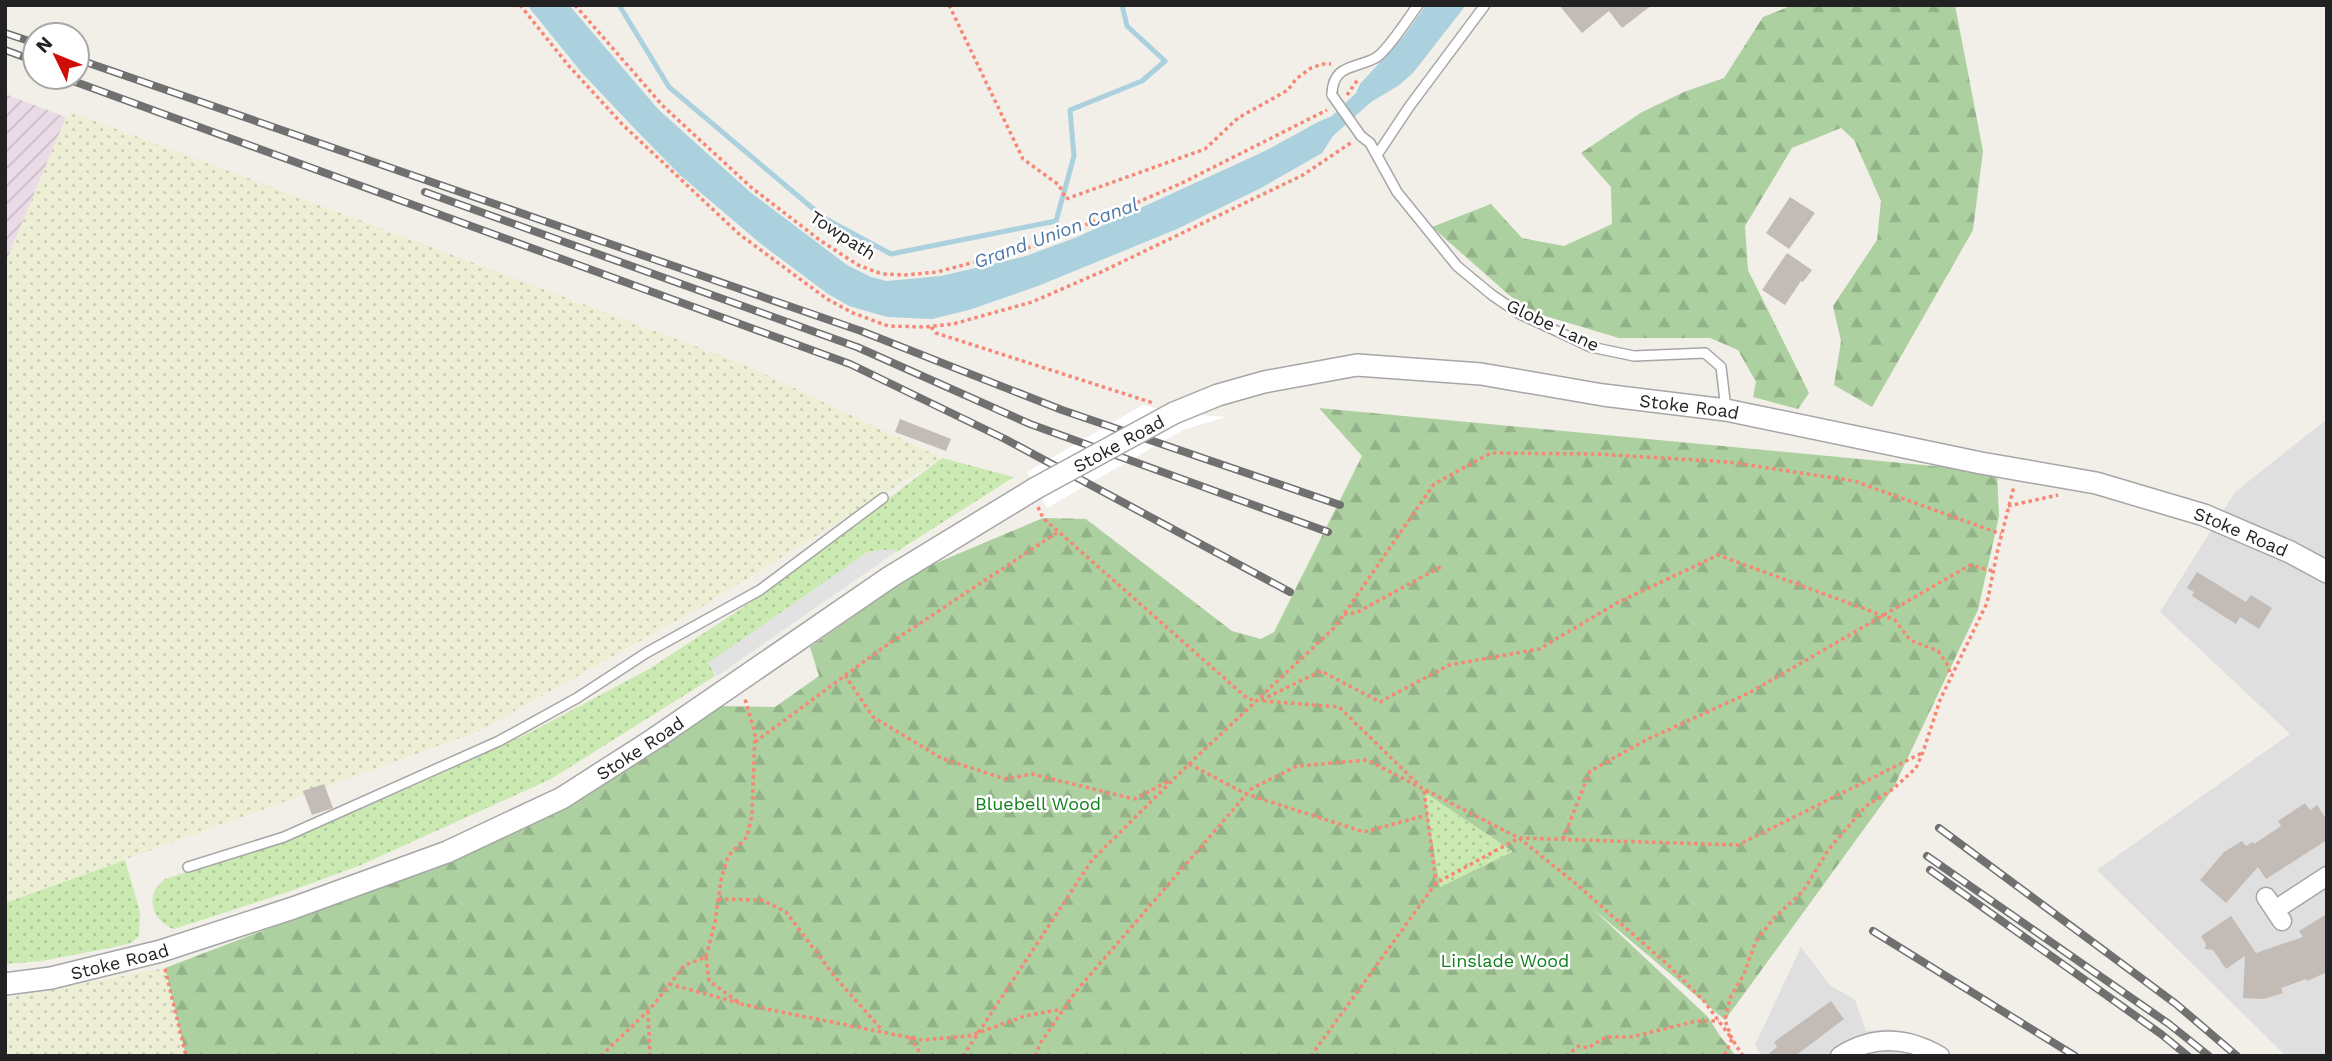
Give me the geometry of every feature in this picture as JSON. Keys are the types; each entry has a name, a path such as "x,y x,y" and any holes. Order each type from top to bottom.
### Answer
{"street":[{"name":"Stoke Road","path":"5,984 51,978 161,951 293,908 447,852 562,798 654,739 890,577 1034,489 1174,413 1218,394 1264,382 1357,365 1480,374 1603,395 1726,410 2018,470 2096,483 2204,515 2290,552 2327,572"},
{"path":"2275,909 2327,876"},
{"path":"1840,1056 1878,1040 1908,1043 1940,1056"}],"lane":[{"path":"1361,136 1336,98 1332,86 1341,71 1379,56 1418,5"},
{"path":"1377,155 1485,5"},
{"name":"Globe Lane","path":"1361,136 1370,143 1397,192 1429,233 1457,266 1492,295 1520,314 1591,347 1634,356 1705,353 1721,367 1726,410"},
{"path":"188,867 284,837 499,741 577,698 646,653 760,590 883,498"}],"path":[{"path":"520,5 568,65 623,125 739,234 806,285 853,313 888,326 931,327 953,324 1032,302 1101,272 1303,175 1361,136"},
{"name":"Towpath","path":"575,5 663,106 752,188 830,247 858,265 882,274 937,272 1040,245 1194,177 1330,108"},
{"path":"949,5 1023,159 1059,185 1066,200 1205,149 1238,118 1288,90 1296,79 1311,68 1323,64 1335,65 1341,71"},
{"path":"1336,98 1379,56"},
{"path":"931,327 936,333 1150,402 1174,413"},
{"path":"963,1056 1093,860 1174,778 1335,627 1434,484 1491,453 1596,454 1729,462 1854,481 2001,534"},
{"path":"1724,1056 1732,1039 1726,1020 1730,998 1744,974 1756,941 1774,918 1803,891 1829,849 1866,806 1892,789 1916,768 1940,700 1987,603 2018,470"},
{"path":"1034,489 1043,519 1248,699 1339,707 1424,790 1436,883"},
{"path":"755,742 881,649 1058,532"},
{"path":"1259,700 1321,671 1380,702 1449,665 1539,649 1617,603 1718,555 1895,620 1910,640 1938,651 1951,676"},
{"path":"1563,839 1590,771 1648,739 1751,692 1970,565 1993,571"},
{"path":"1344,614 1356,613 1442,566"},
{"path":"845,675 873,717 941,758 992,775 1005,779 1032,774 1134,799 1174,778"},
{"path":"741,1004 709,981 706,957 728,856 747,838 754,792 755,742 748,710"},
{"path":"1311,1056 1436,883 1519,838 1738,845 1923,752"},
{"path":"1035,1056 1041,1042 1077,990 1251,789 1297,766 1367,760 1519,838 1668,965 1704,1001 1743,1055"},
{"path":"1189,764 1246,794 1364,832 1427,815"},
{"path":"718,899 762,900 786,912 836,978 883,1031"},
{"path":"161,951 186,1056"},
{"path":"601,1056 648,1011 685,965 706,957"},
{"path":"669,984 741,1004 922,1040 978,1033 1025,1016 1064,1008"},
{"path":"648,1011 650,1056"},
{"path":"1566,1056 1579,1046 1588,1048 1605,1037 1631,1037 1697,1021 1719,1021"},
{"path":"910,1037 922,1056"}],"shaded area":[{"path":"5,94 66,117 5,264"},
{"path":"2327,419 2327,1056 2286,1056 2097,870 2290,734 2160,612 2235,492"},
{"path":"893,549 896,552 717,676 708,663 868,552"},
{"path":"1801,947 1830,985 1855,1000 1866,1031 1887,1029 1906,1032 1952,1056 1762,1056 1755,1045"}],"green space":[{"path":"1793,5 1955,5 1983,151 1973,230 1872,407 1834,385 1841,341 1833,306 1877,240 1881,201 1854,140 1841,128 1792,148 1745,226 1748,270 1809,393 1798,409 1753,397 1756,382 1738,350 1710,338 1619,338 1535,313 1509,295 1432,227 1491,204 1522,238 1564,246 1612,224 1611,187 1581,153 1642,112 1684,92 1724,78 1763,17"},
{"path":"74,113 743,364 942,458 703,606 479,731 5,903 5,264 66,117"},
{"path":"1319,408 1997,472 1999,516 1978,610 1893,789 1725,1020 1593,909 1708,1017 1736,1056 186,1056 165,968 450,859 716,706 775,707 819,676 810,647 920,570 1043,518 1086,519 1232,631 1261,639 1274,632 1362,456","holes":["1424,792 1512,851 1440,887"]},
{"path":"942,458 1014,477 896,552 893,549 868,552 709,663 715,676 551,779 361,865 285,893 174,929 164,924 156,915 154,892 165,879 283,841 414,786 533,731 649,669 762,595"},
{"path":"1423,791 1427,794 1513,852 1440,887"},
{"path":"125,860 140,912 139,936 131,943 42,961 5,964 5,903"},
{"path":"165,968 186,1056 5,1056 5,998"}],"water":[{"path":"527,5 569,5 658,109 750,192 847,265 871,277 887,281 941,276 1026,256 1077,237 1265,151 1332,116 1356,93 1360,84 1404,36 1426,5 1466,5 1413,73 1398,86 1371,102 1333,136 1322,153 1261,188 1177,229 1038,286 969,310 932,319 887,317 849,306 828,294 761,244 680,175 582,73"}],"pier":[{"path":"1143,405 1174,413 1226,417 1183,430 1047,508 1027,472"}],"building":[{"path":"1559,5 1652,5 1622,28 1609,11 1582,33"},
{"path":"1790,197 1815,213 1789,249 1766,233"},
{"path":"1787,253 1812,270 1785,305 1762,290"},
{"path":"900,419 951,439 946,451 895,432"},
{"path":"2197,572 2246,602 2251,595 2272,608 2259,629 2240,617 2236,624 2192,596 2194,592 2187,588"},
{"path":"324,784 333,808 312,815 303,791"},
{"path":"2305,803 2310,810 2317,805 2327,820 2327,840 2266,879 2258,867 2226,903 2200,880 2224,852 2242,841 2246,846 2253,842 2254,844 2281,826 2278,821"},
{"path":"2327,914 2327,972 2281,988 2283,993 2264,999 2243,998 2245,956 2226,969 2213,950 2205,949 2206,944 2201,936 2231,916 2256,953 2303,937 2299,931"},
{"path":"1831,1001 1844,1019 1795,1056 1766,1056 1777,1047 1774,1042"}],"waterway":[{"name":"Grand Union Canal","path":"619,5 669,87 824,218 891,254 1056,221 1074,156 1070,110 1142,81 1165,61 1127,26 1122,5"}],"railway":[{"path":"5,33 21,38"},
{"path":"5,50 21,56"},
{"path":"91,64 861,331 1062,410 1340,505"},
{"path":"91,88 850,364 1005,439 1290,592"},
{"path":"425,192 857,347 1030,424 1328,532"},
{"path":"1939,828 2176,1004 2237,1056"},
{"path":"1927,856 2169,1024 2209,1056"},
{"path":"1930,870 2188,1056"},
{"path":"1873,931 2075,1056"}],"park label":[{"name":"Bluebell Wood","path":"1038,803"},
{"name":"Linslade Wood","path":"1505,960"}]}
